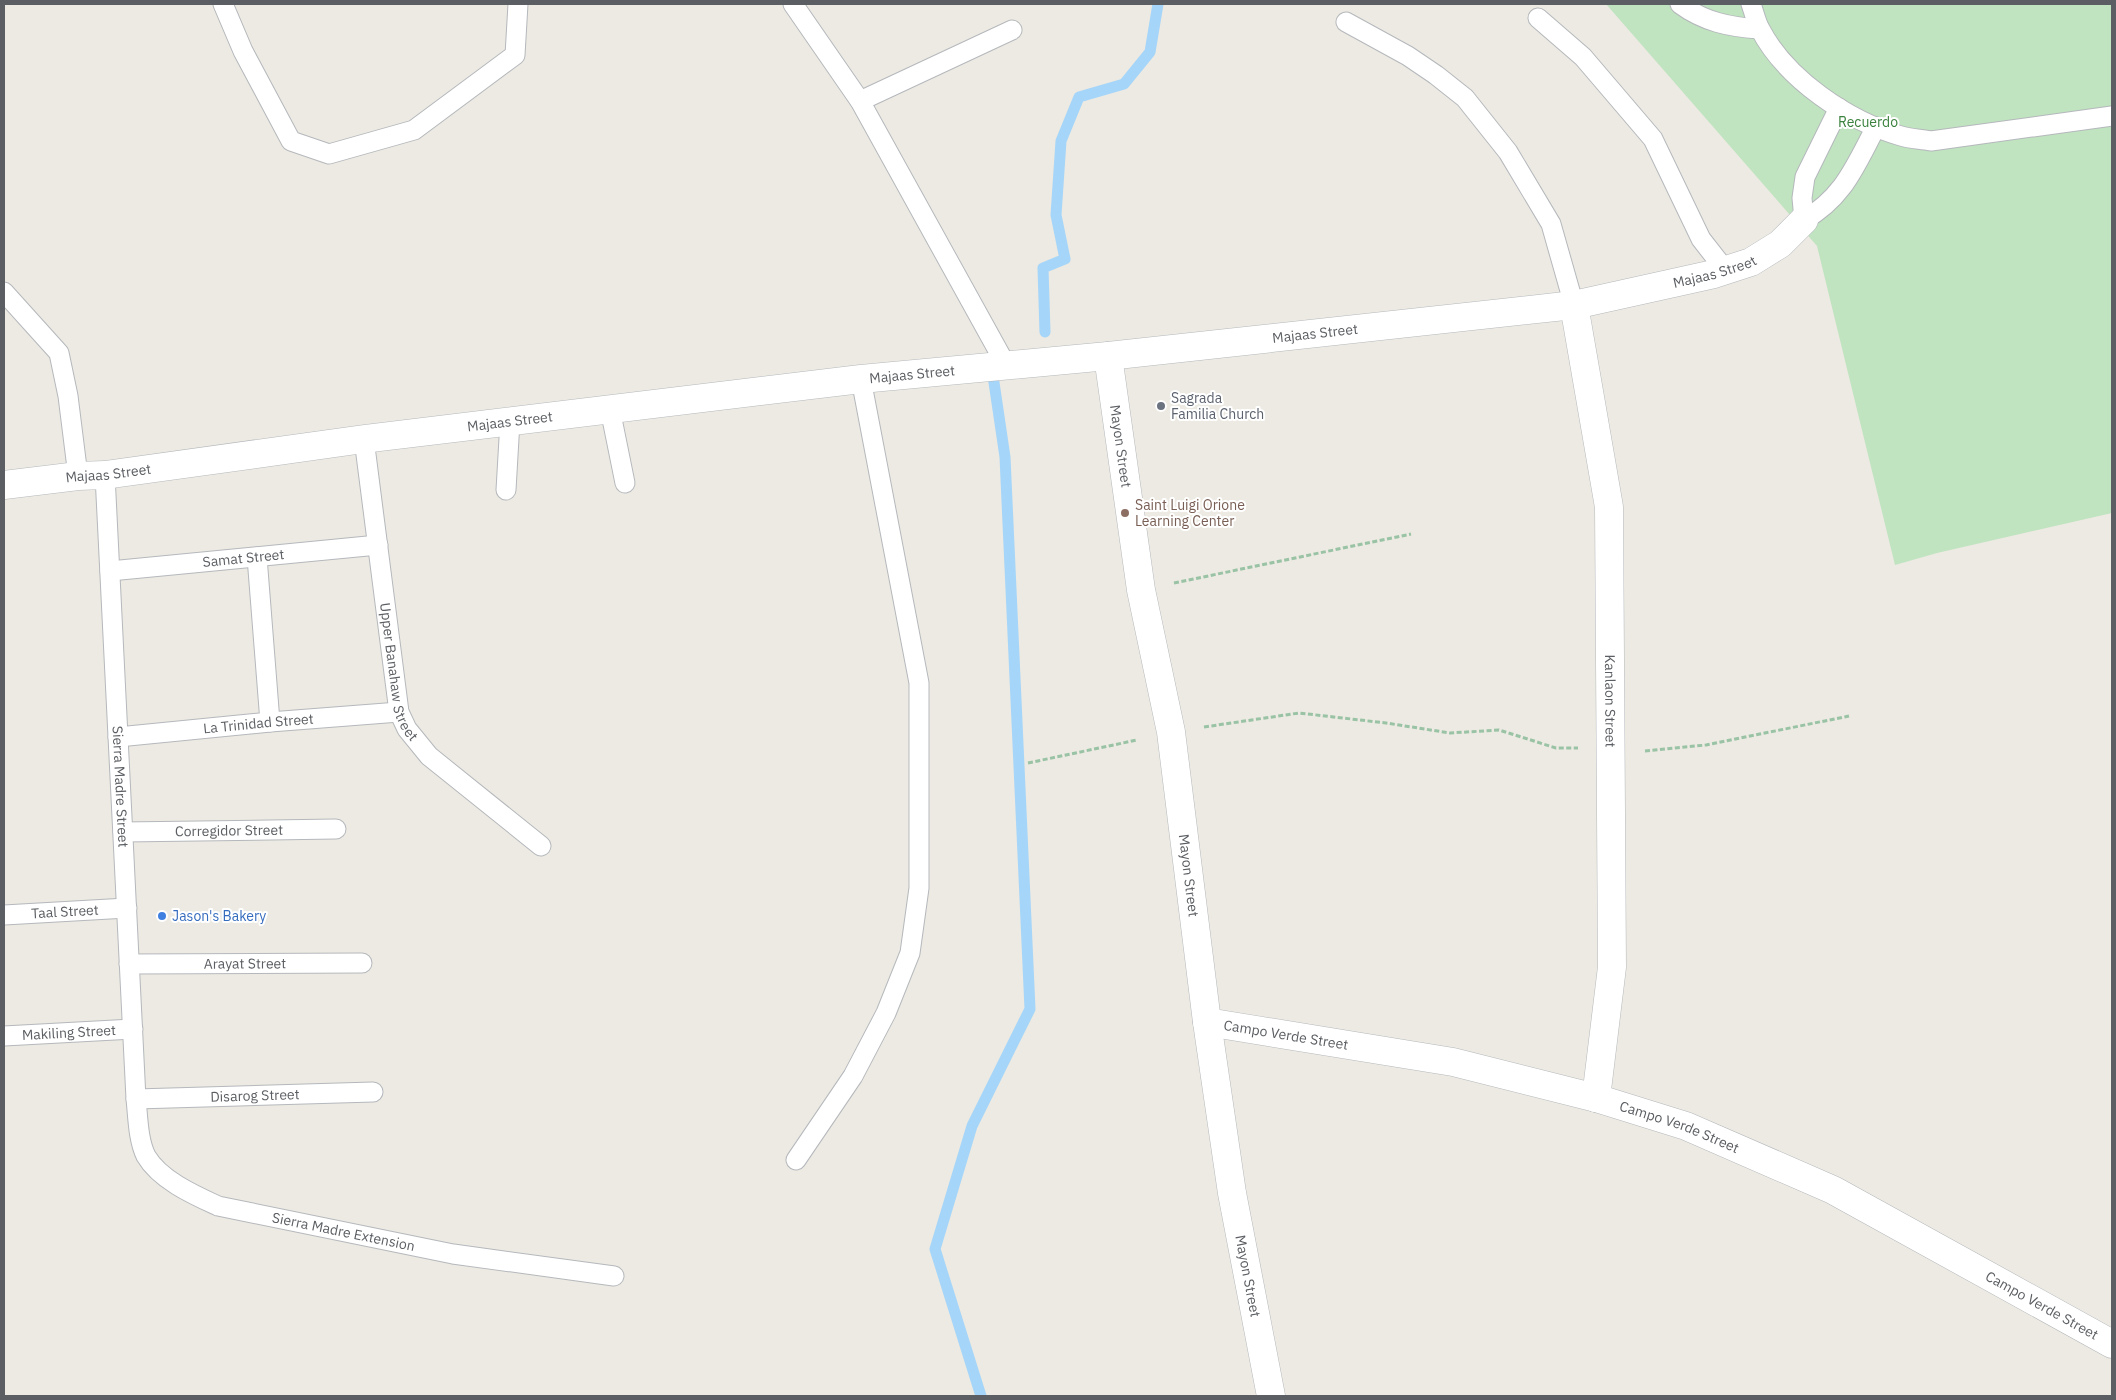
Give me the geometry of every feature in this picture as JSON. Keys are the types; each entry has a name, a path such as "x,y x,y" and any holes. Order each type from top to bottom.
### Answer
{"street":[{"name":"Majaas Street","path":"4,485 78,476 105,475 364,439 861,379 1108,356 1574,305 1726,270 1751,262 1780,244 1804,220"},
{"name":"Kanlaon Street","path":"1574,305 1608,507 1612,967 1596,1098"},
{"name":"Mayon Street","path":"1108,356 1141,590 1171,732 1207,1022 1232,1193 1271,1396"},
{"name":"Campo Verde Street","path":"1207,1022 1453,1062 1596,1098 1686,1126 1833,1190 2112,1344"}],"lane":[{"path":"223,4 243,51 292,140 329,154 414,130 515,55 518,4"},
{"path":"793,4 860,101 1006,365"},
{"path":"1680,4 1706,20 1734,27 1759,28"},
{"path":"1751,4 1759,28 1780,59 1807,85 1839,108 1876,127 1902,136 1931,141 2112,116"},
{"path":"1538,18 1583,56 1653,139 1701,239 1726,270"},
{"path":"1346,22 1408,56 1465,98 1508,152 1551,224 1574,305"},
{"path":"860,101 1012,30"},
{"path":"1839,108 1805,176 1802,198 1804,220 1822,210 1837,195 1876,127"},
{"path":"4,292 59,353 68,396 78,476"},
{"path":"796,1160 853,1076 886,1013 910,953 919,888 919,683 861,379"},
{"path":"610,409 625,483"},
{"path":"506,490 510,421"},
{"name":"Upper Banahaw Street","path":"364,439 399,712 407,730 429,756 541,846"},
{"name":"Sierra Madre Street","path":"105,475 136,1099"},
{"name":"Samat Street","path":"110,571 378,545"},
{"path":"257,557 270,722"},
{"name":"La Trinidad Street","path":"118,737 399,712"},
{"name":"Corregidor Street","path":"123,832 336,829"},
{"name":"Taal Street","path":"4,915 127,908"},
{"name":"Arayat Street","path":"130,964 362,963"},
{"name":"Makiling Street","path":"4,1036 133,1029"},
{"name":"Disarog Street","path":"136,1099 373,1092"},
{"name":"Sierra Madre Extension","path":"136,1099 141,1137 146,1156 170,1180 218,1206 453,1254 614,1276"}],"path":[{"path":"1141,590 1411,534"},
{"path":"1028,763 1171,732 1299,713 1386,723 1450,733 1499,730 1556,748 1611,747 1624,753 1706,745 1849,716"}],"green space":[{"name":"Recuerdo","path":"1606,4 2112,4 2112,513 1937,553 1895,565 1817,246"}],"waterway":[{"path":"1045,332 1043,268 1065,259 1056,215 1061,141 1079,97 1124,84 1150,52 1158,4"},
{"path":"981,1396 935,1249 972,1126 1030,1009 1005,457 992,369"}],"place":[{"name":"Sagrada Familia Church","path":"1161,406"},
{"name":"Saint Luigi Orione Learning Center","path":"1125,513"},
{"name":"Jason's Bakery","path":"162,916"}]}
